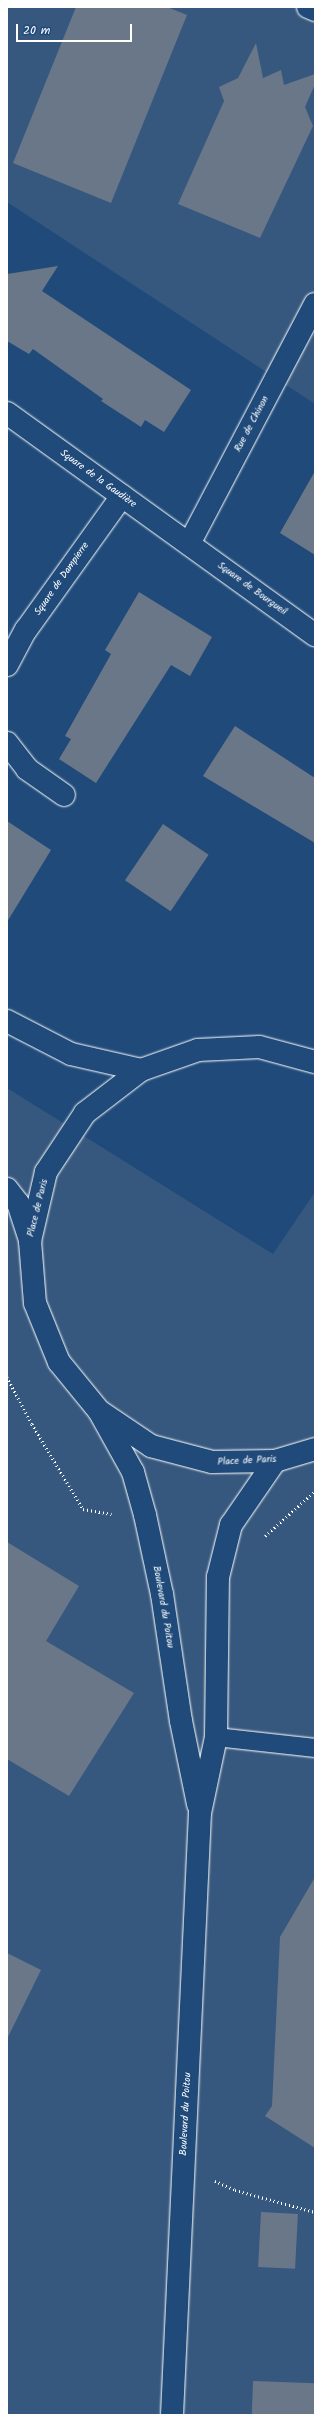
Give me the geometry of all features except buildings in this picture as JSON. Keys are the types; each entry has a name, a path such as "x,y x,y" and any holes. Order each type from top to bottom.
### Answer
{"main road":[{"path":"308,7 315,10"},
{"name":"Rue de Chinon","path":"189,544 315,304"},
{"name":"Square de la Gaudière","path":"7,413 189,544"},
{"name":"Square de Dampierre","path":"7,665 26,630 122,496"},
{"name":"Square de Bourgueil","path":"189,544 315,635"},
{"path":"7,743 27,769 64,795"},
{"path":"7,1021 71,1054 141,1070"},
{"name":"Place de Paris","path":"315,1062 259,1047 198,1050 141,1070 85,1113 46,1172 30,1241 35,1303 56,1355 59,1362 99,1411 151,1446 212,1462 275,1461 315,1449"},
{"path":"7,1189 18,1203 30,1241"},
{"name":"Boulevard du Poitou","path":"99,1411 133,1472 145,1515 162,1594 181,1722 200,1813"},
{"name":"Boulevard du Poitou","path":"172,2415 200,1813 216,1737 218,1577 231,1525 275,1461"}],"lane":[{"path":"216,1737 315,1748"}],"path":[{"path":"7,1377 32,1424 83,1509 120,1515"},
{"path":"265,1536 315,1492"},
{"path":"184,2167 235,2190 315,2212"}],"shaded area":[{"path":"7,7 315,7 315,404 7,202"},
{"path":"7,1088 273,1254 315,1192 315,2415 7,2415"}]}
